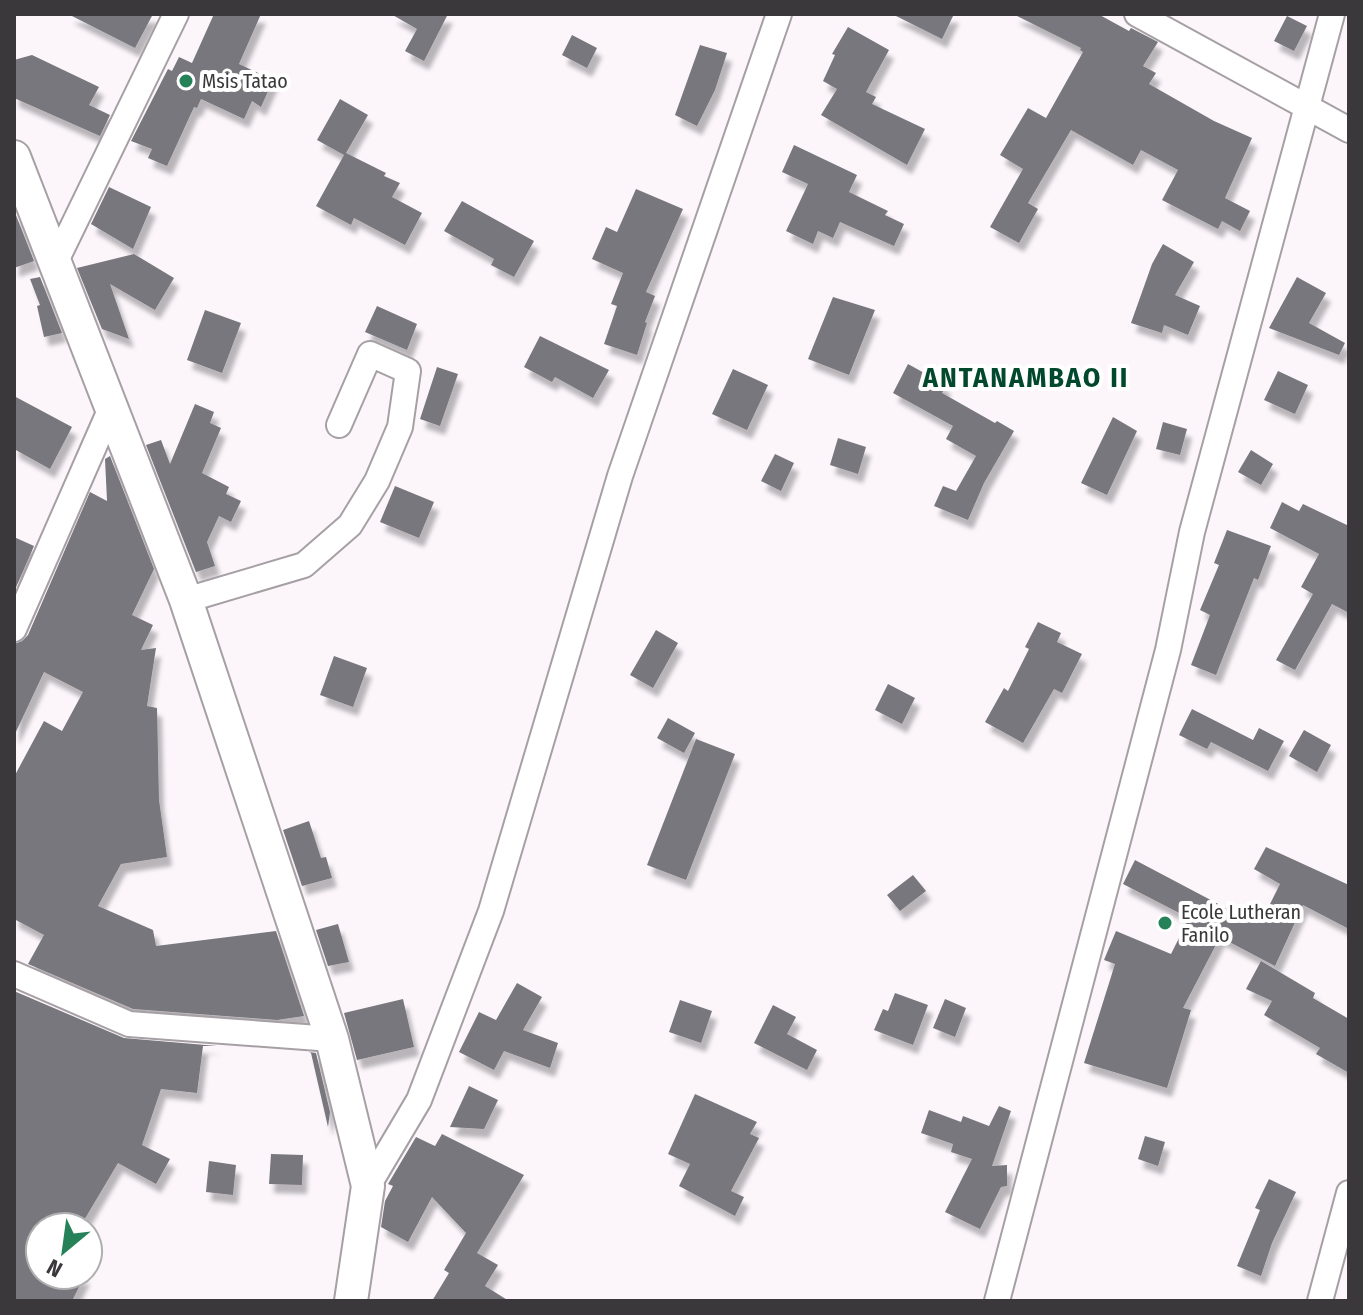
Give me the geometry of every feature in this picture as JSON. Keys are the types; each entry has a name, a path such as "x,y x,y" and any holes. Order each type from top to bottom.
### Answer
{"street":[{"path":"55,263 176,14"},
{"path":"368,1186 419,1100 491,911 620,476 779,14"},
{"path":"1137,14 1349,130"},
{"path":"997,1301 1168,650 1192,532 1332,14"},
{"path":"14,157 186,600 332,1039 368,1186 351,1301"},
{"path":"186,600 304,565 350,525 377,481 400,427 408,371 370,354 339,425"},
{"path":"14,629 111,408"},
{"path":"14,974 129,1024 332,1039"},
{"path":"1320,1301 1349,1193"}],"building":[{"path":"68,14 153,14 135,48"},
{"path":"214,14 261,14 239,64 273,80 261,107 252,101 244,119 201,99 197,108 194,107 167,166 148,158 152,149 131,141 168,69 172,71 179,57 192,63"},
{"path":"391,14 448,14 424,61 405,51 417,29"},
{"path":"892,14 954,14 942,39"},
{"path":"1013,14 1098,14 1158,42 1143,66 1156,73 1149,84 1214,121 1252,138 1225,198 1250,211 1240,231 1222,221 1218,229 1162,200 1178,170 1141,150 1133,165 1071,130 1028,203 1038,209 1019,243 990,227 1023,169 1000,155 1028,108 1046,118 1083,52 1081,48"},
{"path":"1287,16 1307,26 1294,51 1274,41"},
{"path":"848,27 889,50 866,92 876,97 872,104 925,129 907,165 821,115 837,89 823,81 835,55 832,54"},
{"path":"572,35 597,48 587,68 562,55"},
{"path":"700,45 727,53 715,90 697,126 675,115"},
{"path":"32,55 99,87 89,105 110,115 100,136 14,98 14,60"},
{"path":"340,99 368,115 346,153 400,183 392,197 422,213 405,245 354,218 351,225 316,206 344,155 317,140"},
{"path":"794,145 857,175 849,192 888,211 885,215 904,224 894,246 840,222 833,238 818,231 813,244 786,231 808,184 782,172"},
{"path":"109,187 151,207 133,249 91,224"},
{"path":"636,189 683,209 646,292 655,296 637,355 604,344 617,306 611,304 623,273 592,259 606,227 617,232"},
{"path":"462,201 534,241 514,277 491,265 494,259 444,231"},
{"path":"14,210 34,261 14,268"},
{"path":"1163,244 1194,262 1175,295 1200,306 1188,335 1164,325 1162,333 1131,323 1152,264"},
{"path":"134,254 174,278 155,310 110,284 129,339 102,329 77,268"},
{"path":"40,277 62,333 44,337 37,306 40,305 30,279"},
{"path":"1297,277 1326,293 1309,323 1345,343 1339,355 1269,328"},
{"path":"833,297 875,310 849,375 808,359"},
{"path":"377,306 417,324 407,350 365,332"},
{"path":"205,310 241,323 222,373 187,360"},
{"path":"540,336 609,370 593,398 555,377 552,382 524,367"},
{"path":"908,364 946,385 942,393 1014,431 984,483 968,520 934,506 943,486 956,491 976,456 946,439 953,426 893,393"},
{"path":"437,367 458,374 440,426 420,419"},
{"path":"733,369 768,385 747,430 712,414"},
{"path":"1278,371 1308,385 1295,414 1264,400"},
{"path":"14,396 72,427 50,469 14,449"},
{"path":"195,404 214,412 210,423 221,428 202,473 229,487 226,494 241,501 231,522 219,516 207,542 215,566 196,572 146,445 161,440 170,464"},
{"path":"1113,417 1137,431 1107,495 1081,483"},
{"path":"1163,422 1187,429 1180,455 1156,449"},
{"path":"838,438 866,447 858,474 830,465"},
{"path":"1251,450 1273,464 1261,485 1238,472"},
{"path":"775,454 794,463 781,491 761,481"},
{"path":"110,456 154,569 132,615 153,625 141,650 156,648 147,706 157,708 159,800 167,857 121,864 98,906 153,930 156,946 276,931 304,1016 277,1020 133,1009 28,964 44,935 14,919 14,777 44,721 62,731 83,692 44,672 14,736 14,644 28,635 90,492 107,501 105,459"},
{"path":"395,486 434,502 419,538 380,522"},
{"path":"1282,502 1299,511 1303,504 1349,526 1349,613 1332,604 1295,670 1276,660 1313,594 1301,587 1319,554 1270,528"},
{"path":"1227,530 1271,546 1258,580 1254,578 1216,675 1191,665 1210,615 1200,610 1219,565 1214,563"},
{"path":"14,537 34,546 14,592"},
{"path":"1038,622 1061,633 1057,642 1082,654 1062,693 1054,689 1023,743 985,722 1004,688 1008,691 1029,649 1025,647"},
{"path":"656,630 678,643 653,688 630,675"},
{"path":"334,656 367,668 353,707 320,695"},
{"path":"888,684 915,698 902,724 875,710"},
{"path":"1192,709 1253,740 1259,728 1284,741 1268,771 1211,742 1207,749 1179,735"},
{"path":"668,718 695,733 684,753 657,738"},
{"path":"1304,730 1331,745 1317,772 1289,756"},
{"path":"696,739 735,754 686,880 647,865"},
{"path":"309,821 321,858 326,857 332,878 302,886 283,830"},
{"path":"1266,847 1349,885 1349,929 1303,905 1275,966 1220,937 1183,1008 1191,1010 1167,1088 1084,1063 1115,964 1104,960 1116,931 1171,954 1189,918 1123,884 1135,860 1241,916 1243,913 1261,922 1280,884 1254,869"},
{"path":"913,875 926,891 900,911 887,895"},
{"path":"338,924 349,962 328,966 316,930"},
{"path":"1261,961 1315,993 1313,998 1349,1019 1349,1073 1316,1054 1320,1048 1264,1015 1272,1001 1246,989"},
{"path":"517,983 542,997 523,1030 558,1043 550,1068 504,1051 494,1070 459,1052 479,1012 496,1020"},
{"path":"14,991 124,1038 217,1046 203,1046 197,1093 161,1089 142,1145 170,1159 156,1184 118,1163 90,1211 24,1211 24,1291 77,1291 72,1301 14,1301"},
{"path":"895,993 928,1005 913,1045 874,1030 883,1009 888,1011"},
{"path":"403,999 414,1047 357,1060 344,1013"},
{"path":"945,999 966,1008 955,1037 933,1028"},
{"path":"680,1000 712,1011 701,1043 669,1032"},
{"path":"773,1005 796,1017 787,1034 817,1050 807,1070 754,1043"},
{"path":"311,1053 316,1053 330,1112 328,1127"},
{"path":"469,1086 498,1100 484,1129 450,1127"},
{"path":"695,1094 757,1122 750,1134 759,1138 731,1191 744,1197 735,1216 679,1186 690,1164 668,1154"},
{"path":"999,1106 1011,1111 992,1166 1007,1165 1007,1186 1001,1187 980,1229 945,1212 972,1159 951,1152 953,1144 921,1133 929,1110 961,1122 963,1116 989,1126"},
{"path":"442,1134 524,1175 477,1253 498,1265 485,1286 509,1301 432,1301 449,1273 444,1270 466,1233 432,1197 408,1242 381,1227 385,1201 393,1186 388,1184 416,1137 435,1146"},
{"path":"1145,1136 1165,1142 1158,1166 1138,1159"},
{"path":"271,1154 303,1155 302,1185 269,1184"},
{"path":"209,1161 236,1165 233,1195 206,1192"},
{"path":"1269,1179 1296,1192 1272,1243 1261,1276 1237,1266 1260,1210 1255,1208"}],"place":[{"name":"Msis Tatao","path":"186,81"},
{"name":"Ecole Lutheran Fanilo","path":"1165,923"}],"district":[{"name":"ANTANAMBAO II","path":"1026,377"}]}
